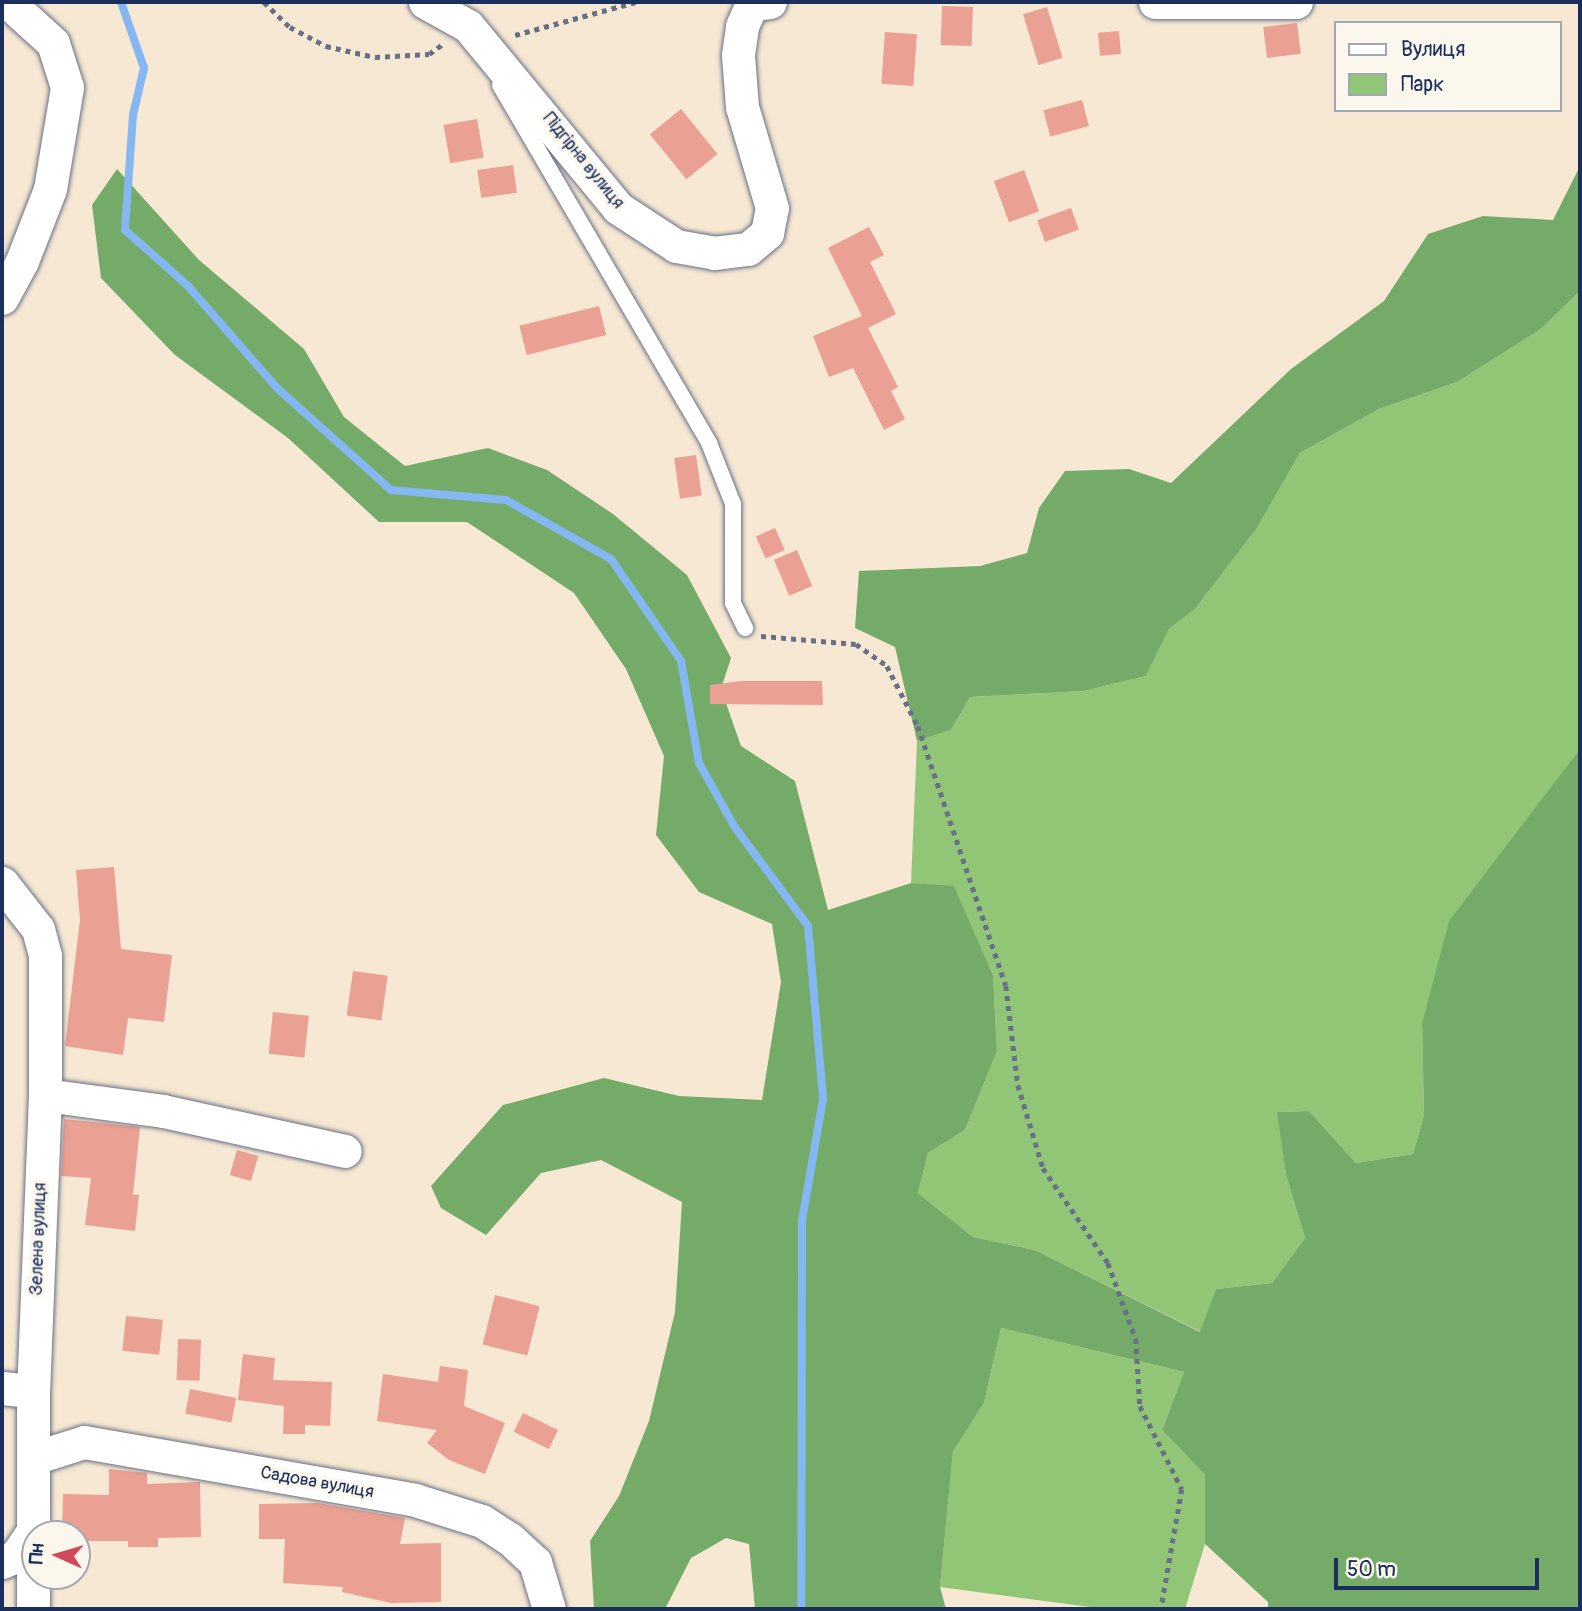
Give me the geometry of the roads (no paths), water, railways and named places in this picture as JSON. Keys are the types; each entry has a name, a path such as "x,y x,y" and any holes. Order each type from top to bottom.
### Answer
{"street":[{"path":"2,298 22,261 50,189 67,87 53,43 8,2"},
{"name":"Підгірна вулиця","path":"425,2 473,36 513,76 618,208 676,246 714,253 748,249 766,233 772,208 742,107 738,55 742,26 752,4 770,2"},
{"path":"1155,2 1296,2"},
{"name":"Зелена вулиця","path":"2,883 38,929 45,956 45,1095 18,1389 37,1457 33,1520"},
{"path":"45,1095 163,1111 345,1152"},
{"name":"Садова вулиця","path":"37,1457 84,1442 415,1500 482,1521 510,1539 535,1562 549,1609"},
{"path":"2,1562 16,1556 21,1548"},
{"name":"Зелена вулиця","path":"33,1590 33,1609"}],"lane":[{"path":"473,36 539,157 627,298 709,443 733,504 733,603 745,628"}],"waterway":[{"path":"121,2 144,68 133,115 125,230 188,286 277,388 391,490 506,500 611,559 681,661 699,763 734,826 808,926 823,1099 802,1221 801,1609"}]}
